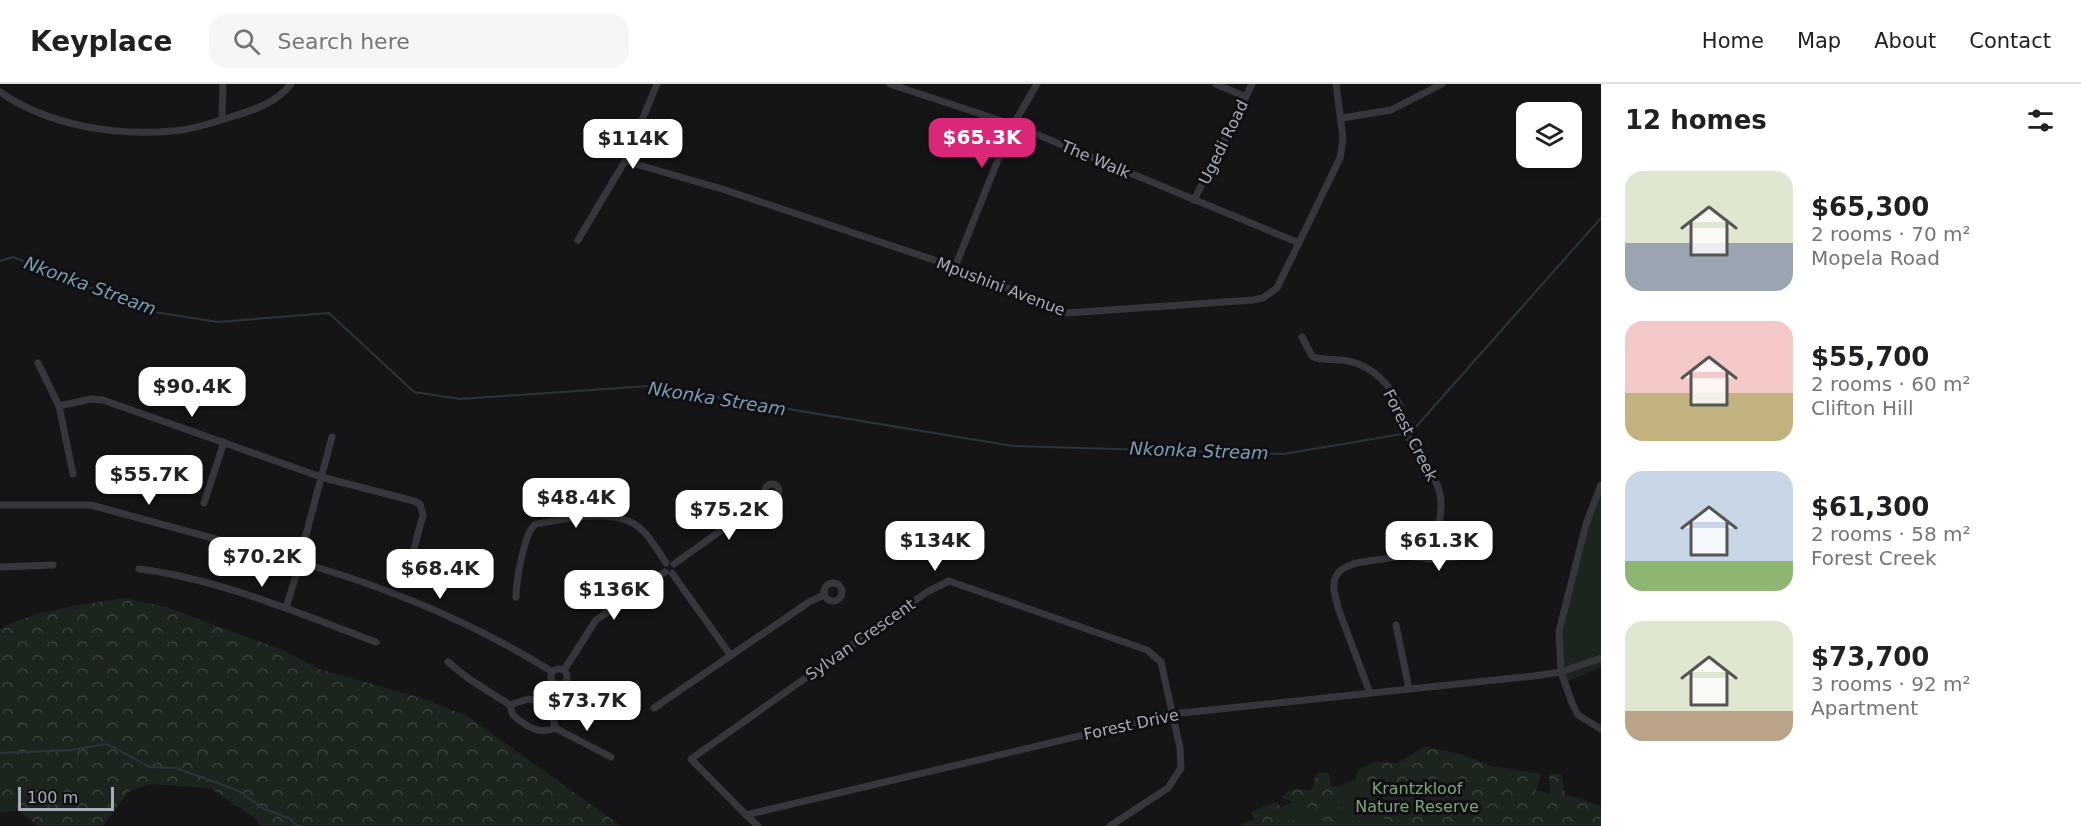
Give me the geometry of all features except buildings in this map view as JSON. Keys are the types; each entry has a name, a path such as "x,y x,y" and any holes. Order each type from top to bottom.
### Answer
{"street":[{"path":"222,119 223,84"},
{"path":"0,92 36,112 60,120 124,131 174,131 258,109 282,94 291,84"},
{"path":"578,240 624,161 657,84"},
{"name":"The Walk","path":"890,84 1014,125 1299,243"},
{"path":"955,267 1014,125 1037,84"},
{"path":"1216,84 1246,97"},
{"name":"Ugedi Road","path":"1194,200 1252,84"},
{"name":"Mpushini Avenue","path":"624,161 722,189 955,267 1067,313 1263,298 1276,288 1340,158 1343,138 1342,118 1336,84"},
{"path":"1342,118 1391,110 1442,84"},
{"name":"Forest Creek","path":"1302,337 1316,358 1355,363 1380,377 1402,411 1409,438 1434,479 1441,502 1440,516 1431,538 1415,552 1342,570 1334,584 1338,608 1370,693"},
{"path":"38,363 59,406 73,474"},
{"path":"59,406 96,398 321,477 420,504 423,514 409,567"},
{"path":"301,553 332,437"},
{"path":"204,503 224,442"},
{"path":"1601,485 1586,524 1561,614 1559,632 1561,672 1578,714 1601,729"},
{"path":"670,564 768,497"},
{"path":"0,506 91,505 290,560"},
{"path":"516,597 516,584 532,526 595,515 632,523 645,532 670,564 669,572 731,656"},
{"path":"301,553 309,559 309,565 306,571 297,572 290,566 290,560 295,554 301,553"},
{"path":"1406,555 1435,560 1470,555"},
{"path":"0,567 53,565"},
{"path":"309,565 365,582 488,634 553,672 564,670"},
{"path":"139,568 164,572 286,608 376,642"},
{"path":"286,608 297,572"},
{"path":"554,683 560,684 566,680 564,670 596,620 669,572"},
{"name":"Sylvan Crescent","path":"746,815 691,759 927,592 949,581 1147,650 1161,662 1172,714"},
{"path":"654,708 808,602 824,595"},
{"path":"1396,625 1409,689"},
{"name":"Forest Drive","path":"746,815 1172,714 1561,672 1601,658"},
{"path":"448,662 469,679 510,705 513,715 533,728 550,731 555,728"},
{"path":"542,702 554,683 553,672"},
{"path":"510,705 528,699 542,702 550,711 555,728 611,757"},
{"path":"1110,826 1168,788 1179,775 1182,760 1172,714"},
{"path":"746,815 758,826"}],"green space":[{"path":"1601,487 1601,667 1566,682 1560,623 1594,502"},
{"path":"124,598 166,607 282,650 319,669 418,697 467,716 621,826 260,826 255,818 210,788 149,784 128,792 103,826 35,826 36,824 18,810 0,813 0,629 45,612"},
{"name":"Krantzkloof Nature Reserve","path":"1425,746 1462,755 1492,766 1541,774 1531,806 1539,811 1551,804 1549,774 1562,774 1565,794 1601,806 1601,826 1387,826 1386,820 1363,800 1367,789 1355,778 1358,770 1374,762 1398,763"},
{"name":"Krantzkloof Nature Reserve","path":"1402,766 1509,781 1601,811 1601,826 1238,826 1308,795"},
{"path":"1317,773 1329,773 1335,804 1358,826 1328,826 1314,810 1281,797 1293,789 1311,790"},
{"path":"1276,802 1298,826 1256,826 1251,812"}],"waterway":[{"name":"Nkonka Stream","path":"1414,429 1601,218"},
{"name":"Nkonka Stream","path":"0,261 13,257 148,311 218,322 329,313 414,392 460,399 649,386 1013,446 1284,454 1402,434"},
{"path":"0,753 72,750 107,744 150,767 176,768 237,790 264,809 289,818 298,826"}]}
